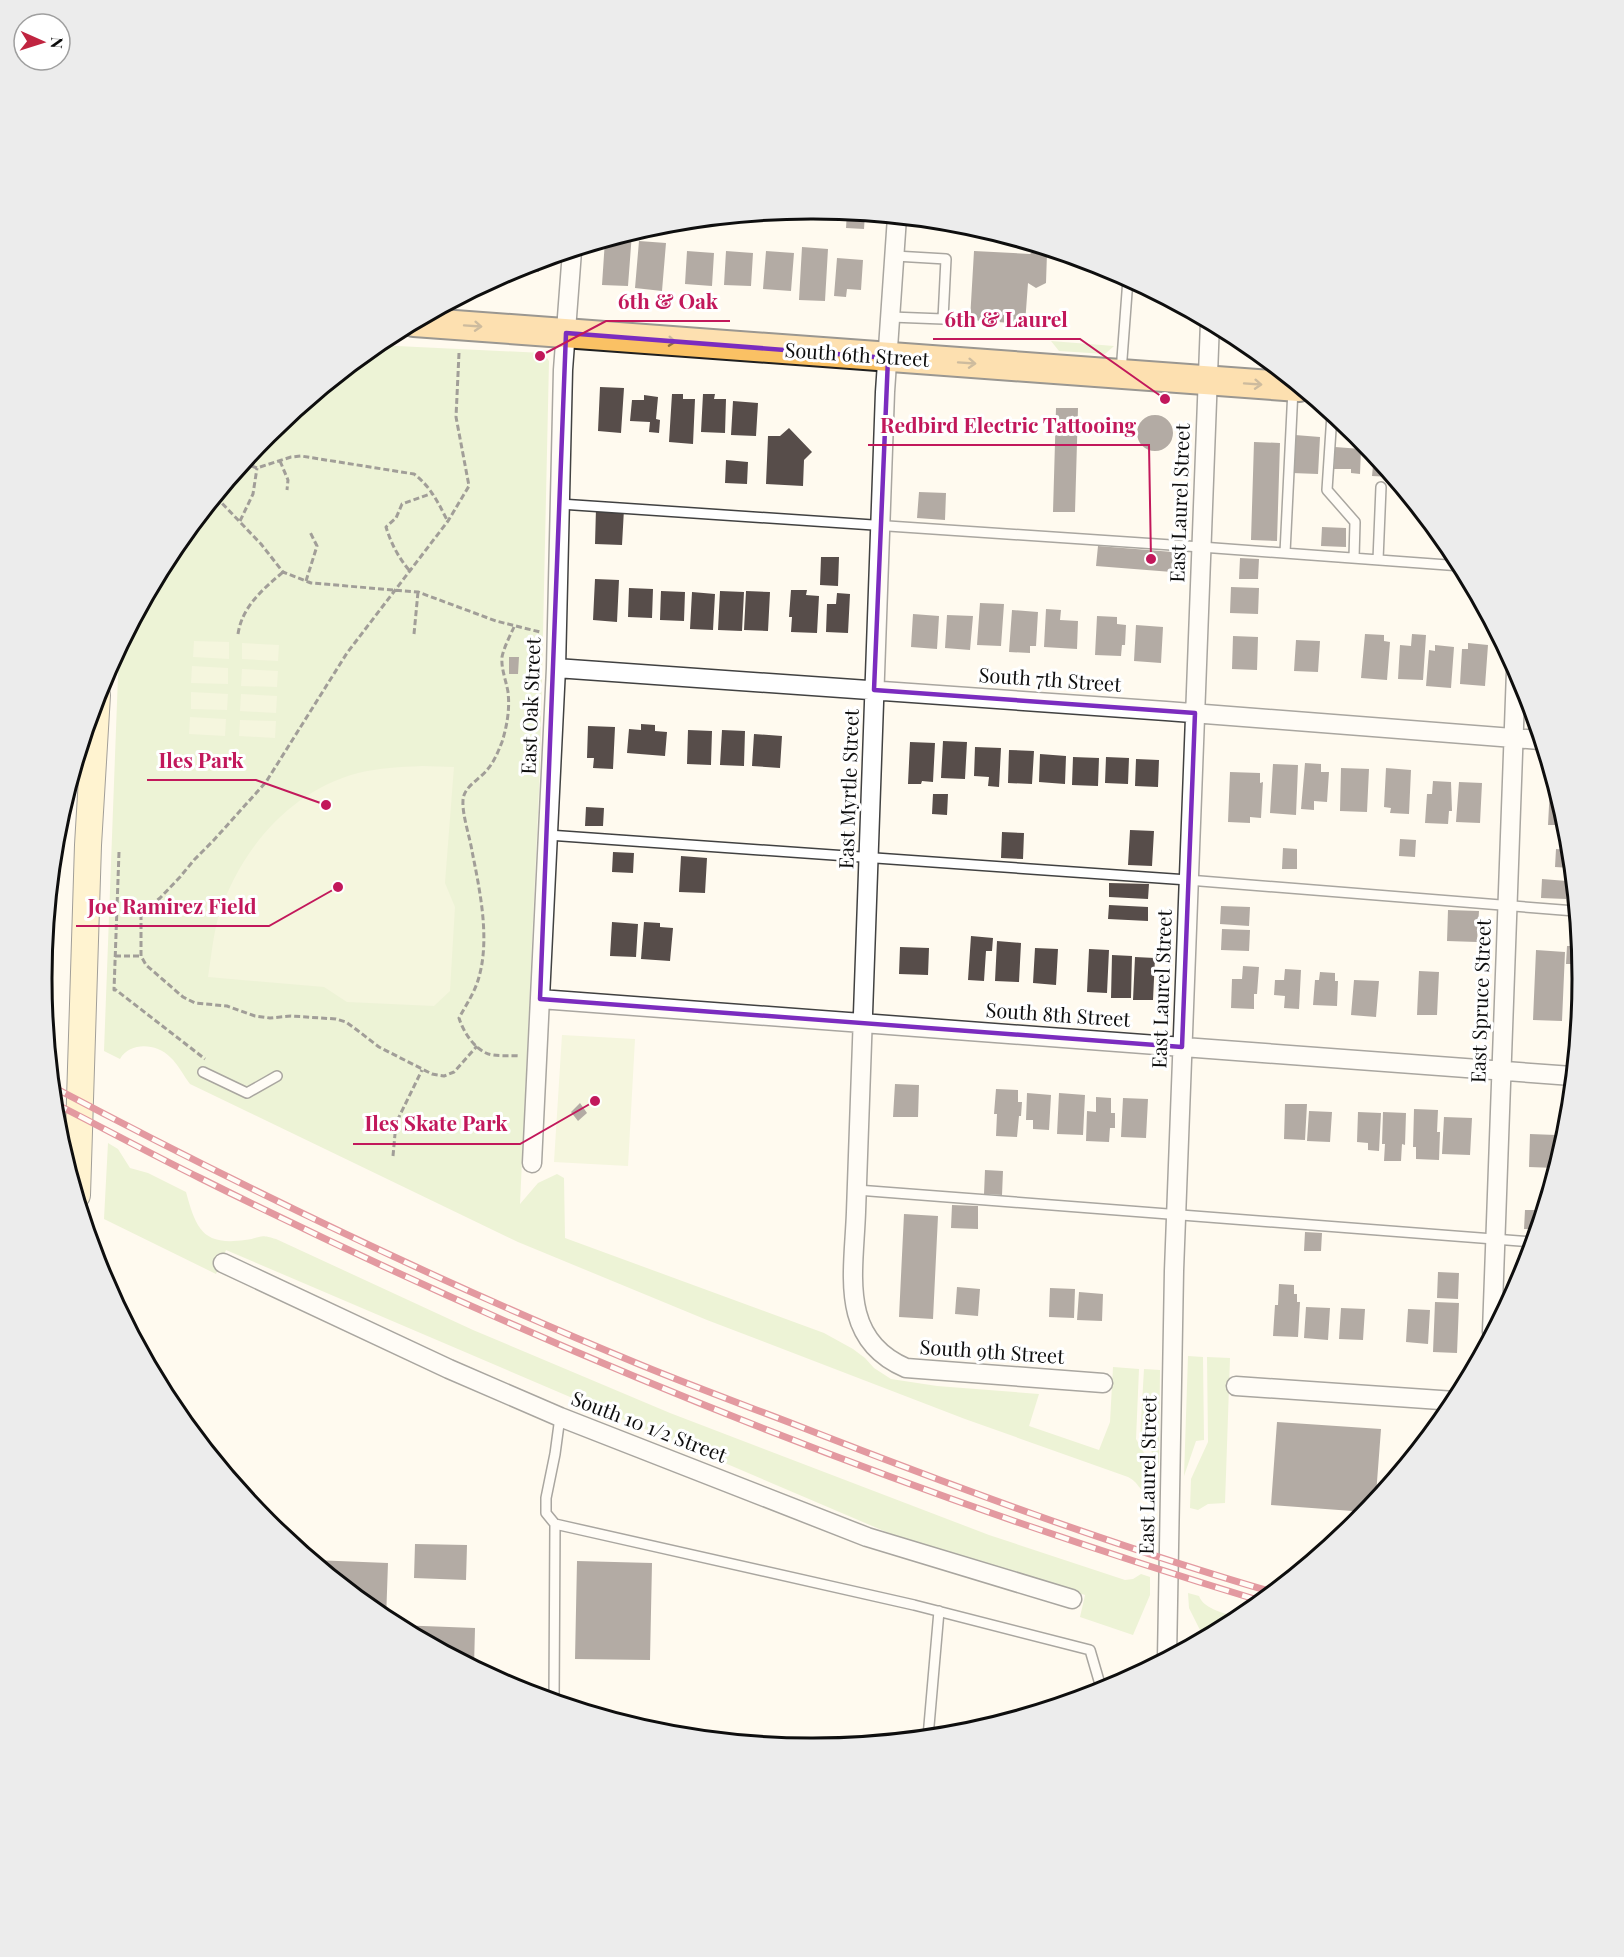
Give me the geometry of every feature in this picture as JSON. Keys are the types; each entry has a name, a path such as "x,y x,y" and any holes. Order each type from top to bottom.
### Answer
{"main road":[{"name":"South 6th Street","path":"429,323 1287,386"}],"street":[{"name":"East Myrtle Street","path":"882,1355 859,1324 853,1292 880,526 897,224"},
{"name":"East Oak Street","path":"532,1163 556,668 563,370 571,258"},
{"name":"East Laurel Street","path":"1167,1650 1176,1215 1209,332"},
{"name":"South 7th Street","path":"556,668 1533,739"},
{"name":"East Spruce Street","path":"1493,1314 1515,692"},
{"path":"78,1174 88,845 95,729"},
{"name":"South 8th Street","path":"540,999 1565,1076"},
{"name":"South 10 1/2 Street","path":"223,1263 449,1369 560,1417 867,1537 1072,1599"},
{"name":"South 9th Street","path":"882,1355 906,1368 1103,1383"},
{"path":"1236,1386 1444,1400"}],"lane":[{"path":"891,317 943,319 946,259 895,256"},
{"path":"1121,374 1127,288"},
{"path":"1285,554 1296,393"},
{"path":"1331,424 1327,490 1355,522 1354,558"},
{"path":"1378,560 1381,487"},
{"path":"560,504 1449,565"},
{"path":"548,835 1188,880 1568,911"},
{"path":"203,1072 247,1093 277,1076"},
{"path":"857,1190 1524,1242"},
{"path":"560,1417 546,1498 546,1513 555,1524 939,1611 1090,1650 1099,1681"},
{"path":"554,1693 555,1524"},
{"path":"929,1729 939,1611"}],"path":[{"path":"459,354 456,417 469,486 448,520 347,653 266,782 180,877 145,910 141,917 141,956 146,965 183,997 195,1003 227,1006 255,1016 270,1018 291,1016 336,1019 346,1022 379,1047 432,1074 444,1076 454,1072 477,1046"},
{"path":"252,466 257,468 301,456 414,474 433,493 448,520"},
{"path":"280,461 288,480 287,490"},
{"path":"240,521 253,494 257,468"},
{"path":"409,570 401,560 386,527 396,518 402,504 433,493"},
{"path":"221,502 261,544 283,572 310,583 418,592 514,627 542,633"},
{"path":"306,581 317,546 310,532"},
{"path":"238,634 240,621 248,608 259,593 283,572"},
{"path":"414,634 418,592"},
{"path":"514,627 503,654 502,664 508,691 507,722 495,760 466,790 463,801 475,864 483,940 479,979 459,1018 462,1029 486,1053 520,1056"},
{"path":"119,852 114,990 211,1063"},
{"path":"115,956 141,956"},
{"path":"393,1156 396,1122 422,1070"}],"highlighted area":[{"path":"566,333 888,358 874,690 1195,713 1182,1047 540,999"}],"green space":[{"path":"1051,341 1114,346 1105,354 1059,351"},
{"path":"392,346 543,353 549,361 540,769 520,1204 538,1183 557,1174 564,1178 565,1238 824,1333 853,1349 874,1368 891,1379 937,1386 1039,1394 1029,1426 1099,1450 1110,1422 1113,1367 1139,1369 1136,1439 1152,1467 1151,1495 1128,1477 965,1419 707,1320 518,1242 190,1084 173,1060 158,1049 137,1047 124,1053 120,1059 104,1051 118,670 154,599 180,557 209,516 275,441 311,407"},
{"path":"194,641 229,642 229,659 193,657"},
{"path":"242,643 279,645 278,661 242,659"},
{"path":"192,666 228,668 228,684 191,683"},
{"path":"242,669 278,671 277,687 241,686"},
{"path":"191,692 228,694 227,710 191,709"},
{"path":"241,694 277,696 276,713 240,711"},
{"path":"190,717 226,719 225,736 189,734"},
{"path":"240,720 276,721 275,738 239,736"},
{"path":"422,766 454,767 445,883 455,907 450,991 434,1006 347,1002 324,987 208,977 216,925 227,893 253,847 270,827 310,794 333,782 366,771"},
{"path":"562,1035 635,1039 628,1166 554,1162"},
{"path":"108,1143 118,1149 130,1168 148,1173 186,1192 193,1216 203,1232 210,1237 231,1241 263,1236 276,1239 473,1330 670,1413 989,1535 1125,1580 1133,1579 1141,1574 1150,1577 1150,1595 1133,1635 1080,1617 1085,1595 891,1534 226,1250 216,1274 104,1219"},
{"path":"1188,1356 1203,1357 1204,1440 1196,1441 1184,1476"},
{"path":"1207,1357 1230,1358 1225,1503 1208,1504 1198,1510 1190,1508 1191,1479 1208,1442"},
{"path":"1144,1369 1160,1370 1159,1466 1147,1440 1140,1438"},
{"path":"1188,1593 1199,1596 1206,1605 1227,1614 1200,1631 1189,1608"}],"building":[{"path":"846,220 865,221 864,229 846,228"},
{"path":"631,241 628,286 602,285 604,248"},
{"path":"639,241 666,243 662,291 635,288"},
{"path":"802,247 828,249 825,301 799,300"},
{"path":"687,251 714,253 712,286 685,284"},
{"path":"726,251 753,253 751,286 724,285"},
{"path":"766,251 794,253 791,291 763,289"},
{"path":"974,251 1030,254 1033,252 1047,256 1046,283 1036,288 1028,283 1025,324 970,320"},
{"path":"837,258 863,260 861,290 847,289 846,297 834,296"},
{"path":"600,387 624,388 621,433 598,431"},
{"path":"672,394 683,394 683,399 695,399 693,444 669,442"},
{"path":"703,394 715,394 714,399 726,399 725,433 701,432"},
{"path":"644,395 658,397 656,419 660,420 659,433 649,432 650,422 630,421 632,400 644,400"},
{"path":"733,401 758,403 756,436 731,435"},
{"path":"1056,408 1078,408 1075,512 1053,512"},
{"path":"1155,415 1168,420 1173,433 1168,446 1155,451 1142,446 1137,433 1142,420"},
{"path":"789,428 812,452 804,460 803,486 766,484 768,436 780,436"},
{"path":"1295,435 1320,437 1318,474 1292,473"},
{"path":"1254,442 1280,443 1277,541 1251,540"},
{"path":"1335,447 1356,449 1361,454 1360,474 1351,473 1351,469 1334,469"},
{"path":"726,460 748,462 747,484 725,483"},
{"path":"1373,467 1382,476 1372,476"},
{"path":"919,492 946,493 945,520 917,518"},
{"path":"596,508 624,509 622,545 595,544"},
{"path":"1322,527 1346,528 1346,547 1321,546"},
{"path":"1098,546 1173,552 1172,572 1096,566"},
{"path":"821,557 839,557 838,586 820,585"},
{"path":"1240,558 1259,559 1258,579 1239,579"},
{"path":"595,579 619,580 617,622 593,620"},
{"path":"1231,587 1259,588 1258,614 1230,613"},
{"path":"629,588 653,589 652,618 628,617"},
{"path":"791,590 807,590 806,595 819,596 817,633 791,632 792,617 789,617"},
{"path":"661,591 685,592 684,621 660,620"},
{"path":"720,591 744,592 742,631 718,630"},
{"path":"746,591 770,592 768,631 744,630"},
{"path":"692,592 715,594 713,630 690,629"},
{"path":"837,593 850,594 848,633 826,632 827,604 836,604"},
{"path":"980,603 1004,604 1001,646 977,645"},
{"path":"1046,609 1061,610 1060,620 1078,621 1077,649 1044,647"},
{"path":"1012,610 1038,612 1036,646 1030,646 1030,653 1009,652"},
{"path":"913,614 939,616 937,649 911,647"},
{"path":"947,615 973,616 970,650 945,648"},
{"path":"1097,616 1117,617 1117,624 1126,625 1125,645 1122,645 1121,656 1095,655"},
{"path":"1136,625 1163,627 1161,663 1134,661"},
{"path":"1365,634 1384,635 1384,641 1390,642 1387,680 1361,678"},
{"path":"1412,634 1426,635 1423,680 1398,679 1400,645 1411,646"},
{"path":"1233,636 1258,637 1257,670 1232,669"},
{"path":"1296,640 1320,641 1318,672 1294,671"},
{"path":"1468,643 1488,645 1485,686 1460,684 1462,649 1468,649"},
{"path":"1435,645 1454,647 1451,688 1426,686 1429,650 1435,651"},
{"path":"509,657 519,657 518,674 509,674"},
{"path":"641,724 655,725 655,731 667,732 665,756 627,753 629,729 641,730"},
{"path":"588,726 615,727 613,769 593,768 594,758 587,758"},
{"path":"688,730 712,731 711,765 687,764"},
{"path":"722,730 745,731 744,766 720,765"},
{"path":"754,734 782,736 780,768 752,766"},
{"path":"943,741 967,742 965,779 941,778"},
{"path":"910,742 935,743 933,782 922,781 921,784 908,784"},
{"path":"975,747 1001,748 999,787 988,786 989,777 974,776"},
{"path":"1009,750 1034,751 1032,784 1008,783"},
{"path":"1040,754 1066,756 1065,784 1039,782"},
{"path":"1073,757 1099,758 1098,786 1072,785"},
{"path":"1106,757 1129,758 1128,784 1105,783"},
{"path":"1136,759 1159,760 1158,787 1135,786"},
{"path":"1305,763 1321,764 1321,772 1329,772 1327,802 1314,801 1314,810 1301,809"},
{"path":"1273,764 1298,765 1296,815 1270,813"},
{"path":"1341,768 1369,769 1367,812 1340,811"},
{"path":"1386,768 1411,770 1409,814 1390,813 1391,808 1384,807"},
{"path":"1230,772 1260,773 1260,783 1263,782 1261,818 1250,817 1250,823 1228,822"},
{"path":"1433,781 1451,782 1452,811 1449,811 1448,824 1425,823 1427,794 1432,794"},
{"path":"1459,782 1482,783 1480,823 1456,822"},
{"path":"933,794 948,794 947,815 932,814"},
{"path":"1549,797 1556,825 1548,825"},
{"path":"586,807 604,808 603,826 585,826"},
{"path":"1130,830 1154,831 1152,866 1128,865"},
{"path":"1002,832 1024,833 1023,859 1001,858"},
{"path":"1400,839 1416,840 1415,857 1399,856"},
{"path":"1283,848 1297,849 1297,869 1282,869"},
{"path":"1556,849 1560,849 1563,868 1555,867"},
{"path":"613,852 634,853 633,873 612,872"},
{"path":"681,856 707,858 705,893 679,892"},
{"path":"1542,879 1565,881 1566,899 1541,898"},
{"path":"1109,883 1149,884 1148,899 1109,897"},
{"path":"1109,905 1148,907 1148,921 1108,919"},
{"path":"1221,906 1250,907 1249,926 1220,924"},
{"path":"1448,910 1479,911 1477,942 1447,941"},
{"path":"612,922 638,924 636,957 610,956"},
{"path":"644,922 660,923 660,927 673,928 670,961 641,959"},
{"path":"1222,929 1250,930 1249,951 1221,950"},
{"path":"971,936 993,938 992,951 986,951 984,981 968,980"},
{"path":"997,941 1021,943 1019,982 995,981"},
{"path":"1567,946 1571,946 1571,964 1566,964"},
{"path":"900,947 929,948 928,975 899,974"},
{"path":"1035,948 1058,949 1056,985 1033,983"},
{"path":"1089,949 1109,950 1107,993 1087,992"},
{"path":"1536,950 1565,952 1562,1021 1533,1020"},
{"path":"1112,955 1132,956 1131,998 1111,998"},
{"path":"1135,957 1155,958 1153,1000 1133,1000"},
{"path":"1243,966 1259,967 1254,1009 1231,1008 1232,979 1242,979"},
{"path":"1285,969 1301,970 1299,1009 1284,1008 1285,996 1274,995 1275,980 1284,980"},
{"path":"1419,971 1439,972 1437,1015 1417,1015"},
{"path":"1320,972 1335,973 1335,981 1338,981 1337,1006 1313,1005 1315,980 1319,980"},
{"path":"1354,980 1379,981 1376,1017 1351,1015"},
{"path":"895,1084 919,1085 918,1117 893,1117"},
{"path":"996,1089 1018,1090 1018,1102 1022,1102 1017,1137 996,1136 997,1114 994,1114"},
{"path":"1027,1093 1051,1095 1049,1130 1033,1129 1033,1120 1026,1120"},
{"path":"1059,1093 1085,1095 1083,1135 1057,1134"},
{"path":"1096,1097 1111,1098 1111,1113 1115,1113 1115,1128 1110,1128 1109,1142 1086,1141 1087,1111 1096,1112"},
{"path":"1123,1098 1148,1099 1146,1138 1121,1137"},
{"path":"580,1103 587,1113 578,1121 571,1112"},
{"path":"1285,1104 1307,1104 1305,1140 1284,1139"},
{"path":"1414,1109 1438,1110 1439,1160 1416,1159 1416,1147 1413,1147"},
{"path":"1309,1111 1332,1112 1330,1142 1307,1141"},
{"path":"1358,1112 1381,1113 1379,1151 1368,1150 1368,1143 1357,1142"},
{"path":"1383,1112 1406,1113 1405,1145 1402,1144 1401,1161 1384,1161"},
{"path":"1444,1117 1472,1118 1470,1155 1442,1154"},
{"path":"1530,1134 1555,1135 1548,1168 1529,1167"},
{"path":"985,1170 1003,1171 1002,1195 984,1194"},
{"path":"952,1205 978,1206 978,1229 951,1228"},
{"path":"1525,1210 1535,1210 1529,1229 1524,1229"},
{"path":"904,1214 938,1216 933,1319 899,1317"},
{"path":"1305,1232 1322,1233 1321,1251 1304,1251"},
{"path":"1438,1272 1459,1273 1458,1299 1437,1298"},
{"path":"1279,1284 1294,1285 1294,1294 1297,1294 1297,1302 1300,1302 1298,1337 1273,1336"},
{"path":"957,1287 980,1289 978,1316 955,1314"},
{"path":"1050,1288 1075,1289 1074,1318 1049,1317"},
{"path":"1079,1292 1103,1294 1102,1321 1077,1320"},
{"path":"1435,1302 1459,1303 1457,1353 1433,1352"},
{"path":"1306,1307 1330,1308 1328,1340 1304,1338"},
{"path":"1341,1308 1365,1309 1363,1340 1339,1339"},
{"path":"1408,1309 1430,1310 1428,1344 1406,1342"},
{"path":"1277,1422 1381,1429 1377,1486 1354,1511 1271,1505"},
{"path":"415,1544 467,1545 466,1580 414,1578"},
{"path":"324,1560 388,1563 386,1607"},
{"path":"577,1561 652,1563 650,1660 575,1659"},
{"path":"415,1626 475,1628 474,1659"}],"railway":[{"path":"61,1091 270,1198 417,1268 566,1334 699,1388 1032,1514 1263,1589"},
{"path":"64,1108 182,1169 329,1240 590,1358 855,1464 1125,1558 1251,1598"}],"place":[{"name":"6th & Oak","path":"540,356"},
{"name":"6th & Laurel","path":"1165,399"},
{"name":"Redbird Electric Tattooing","path":"1151,559"},
{"name":"Iles Park","path":"326,805"},
{"name":"Joe Ramirez Field","path":"338,887"},
{"name":"Iles Skate Park","path":"595,1101"}]}
